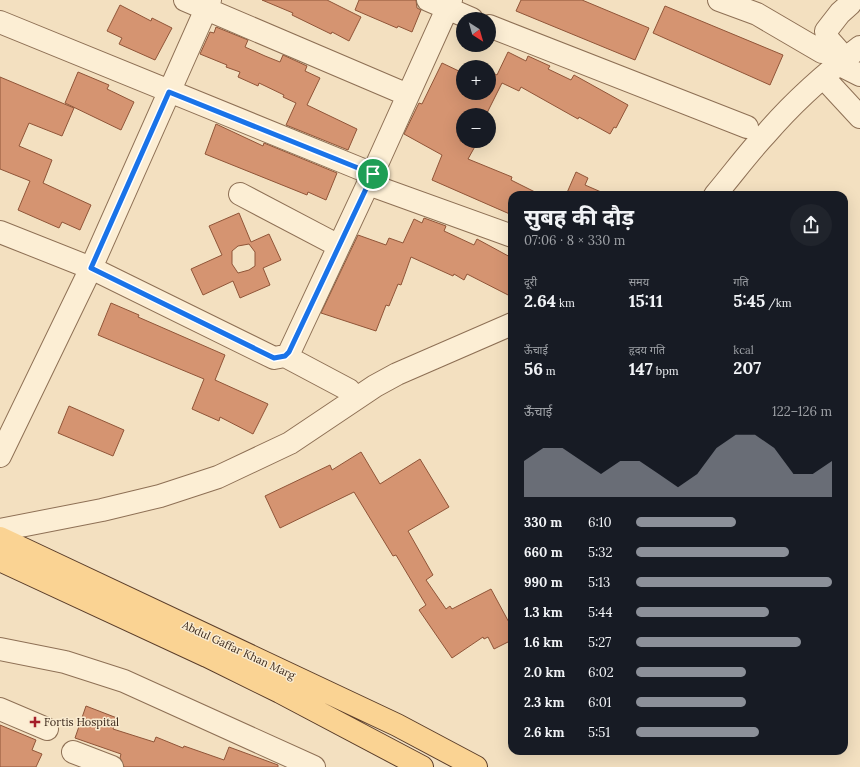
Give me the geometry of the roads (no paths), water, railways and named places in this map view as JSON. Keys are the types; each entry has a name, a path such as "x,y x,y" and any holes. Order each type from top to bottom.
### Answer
{"main road":[{"name":"Abdul Gaffar Khan Marg","path":"0,538 376,715 476,767"},
{"name":"Abdul Gaffar Khan Marg","path":"0,560 214,659 422,767"}],"street":[{"path":"185,0 208,4 408,95"},
{"path":"719,0 757,14 838,60 860,75"},
{"path":"0,232 91,268 274,358 285,356 289,352 339,246 408,95 442,3 459,12"},
{"path":"0,456 91,268 208,4"},
{"path":"850,6 840,13 826,31 860,117"},
{"path":"0,22 169,92 370,179 508,234"},
{"path":"496,29 746,127"},
{"path":"718,191 765,134 838,60"},
{"path":"240,194 339,246"},
{"path":"0,530 102,510 152,498 218,477 290,443 370,389 397,374 508,326"},
{"path":"285,356 349,390"},
{"path":"0,649 65,662 124,680 314,767"},
{"path":"0,709 47,729"},
{"path":"73,752 112,767"}],"place":[{"name":"Fortis Hospital","path":"35,722"}]}
